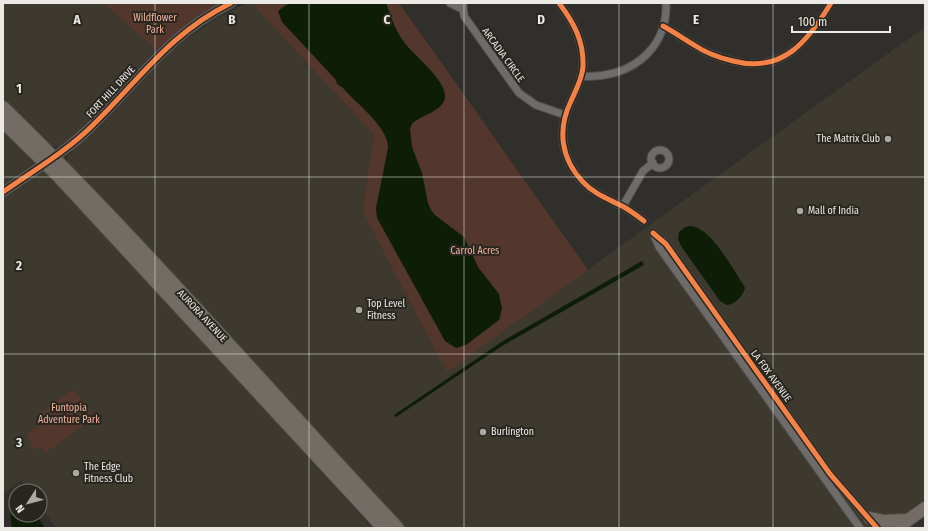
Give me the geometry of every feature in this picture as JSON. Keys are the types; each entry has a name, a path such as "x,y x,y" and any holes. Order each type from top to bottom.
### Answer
{"main road":[{"name":"AURORA AVENUE","path":"3,107 383,528"},
{"name":"AURORA AVENUE","path":"3,122 49,159 398,528"},
{"path":"897,528 925,508"},
{"path":"873,523 908,520"}],"street":[{"name":"FORT HILL DRIVE","path":"3,192 94,125 156,57 174,40 213,12 231,3"},
{"path":"450,3 462,6"},
{"path":"559,3 575,26 579,36 583,59 581,76 565,115 562,129 563,145 574,171 593,191 624,206 644,221"},
{"path":"581,76 607,76 619,73 636,64 649,51 663,26 666,3"},
{"path":"663,26 694,45 718,56 742,64 770,64 780,60 795,49 815,27 831,3"},
{"name":"ARCADIA CIRCLE","path":"462,6 466,20 519,93 536,105 565,115"},
{"path":"624,206 643,171 653,164"},
{"name":"LA FOX AVENUE","path":"860,528 659,247 653,233 666,244 830,474 873,523"}],"shaded area":[{"path":"3,3 103,3 156,50 82,130 60,146 49,146 3,101"},
{"path":"247,3 251,3 374,135 362,211 447,371 925,27 925,499 885,528 406,528 362,480 332,453 68,166 68,156 71,152 102,126 172,50 217,18"},
{"path":"293,3 386,3 398,33 409,48 437,78 442,86 445,94 444,101 441,105 412,124 410,129 412,147 422,173 428,203 431,210 435,215 464,237 478,267 499,294 502,309 499,320 466,345 456,348 445,341 377,218 376,208 388,148 387,140 378,124 371,116 337,84 336,80 282,22 278,11 286,5"},
{"path":"3,128 52,176 372,528 56,528 48,517 48,483 23,483 21,480 17,483 8,483 8,490 3,494"},
{"path":"690,226 698,228 706,233 727,259 745,288 738,300 727,305 720,301 681,246 678,239 679,232 685,227"},
{"path":"642,261 644,265 502,346 396,417 394,415 503,341"},
{"path":"12,523 42,523 45,528 13,528"}],"green space":[{"name":"Wildflower Park","path":"103,3 219,3 195,18 156,50"},
{"name":"Carrol Acres","path":"251,3 399,3 588,270 447,372 362,211 374,135"},
{"name":"Funtopia Adventure Park","path":"73,389 88,407 94,418 45,453 40,446 35,450 32,448 33,445 30,444 31,441 26,438 29,432 45,421 40,414"}],"cycle path":[{"path":"3,192 50,160 83,134 110,108 157,58 190,28 209,15 231,3"},
{"path":"559,3 577,33 583,58 581,76 564,123 563,133 566,154 570,164 587,186 601,196 628,209 644,221"},
{"path":"663,26 699,48 718,57 751,64 766,63 780,58 792,51 803,41 813,30 831,3"},
{"path":"653,233 666,244 830,474 877,528"}],"place":[{"name":"The Matrix Club","path":"888,139"},
{"name":"Mall of India","path":"800,211"},
{"name":"Top Level Fitness","path":"359,310"},
{"name":"Burlington","path":"483,432"},
{"name":"The Edge Fitness Club","path":"76,473"}]}
